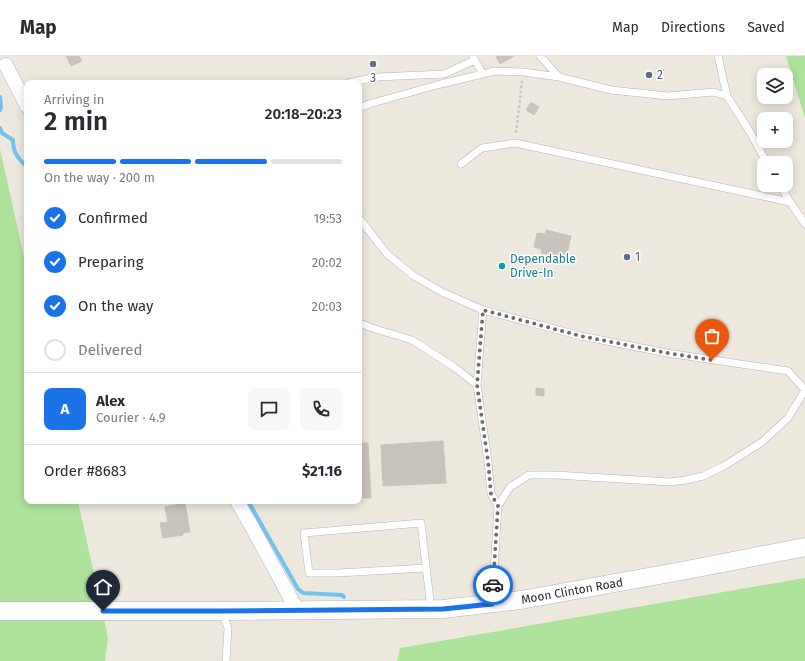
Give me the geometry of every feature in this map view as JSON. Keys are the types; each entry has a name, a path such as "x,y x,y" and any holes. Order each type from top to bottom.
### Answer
{"street":[{"path":"6,65 24,100"},
{"path":"239,504 297,610"},
{"name":"Moon Clinton Road","path":"0,611 443,609 492,604 529,598 672,573 805,547"}],"lane":[{"path":"540,56 558,77"},
{"path":"718,56 727,96 763,156"},
{"path":"362,80 377,77 444,74 474,58 483,74"},
{"path":"362,107 437,85 495,71 523,72 558,77 611,90 668,96 713,92 727,96"},
{"path":"461,164 482,148 515,143 790,202"},
{"path":"784,192 805,224"},
{"path":"362,222 387,254 414,276 442,292 483,310 581,336 667,353 788,371 805,390 788,418 762,442 724,466 703,476 670,482 556,475 529,475 510,488 498,506 492,604"},
{"path":"483,310 477,385 488,461 491,494 498,506"},
{"path":"362,324 412,340 454,367 477,385"},
{"path":"426,568 338,573 309,573 304,533 421,523 431,609"},
{"path":"221,611 228,628 226,661"}],"path":[{"path":"515,143 523,72"}],"green space":[{"path":"786,56 805,56 805,118 793,79 793,68 790,68"},
{"path":"0,149 24,257 24,504 79,504 108,638 105,661 0,661"},
{"path":"805,578 805,661 397,661 400,648"}],"building":[{"path":"66,56 79,56 82,61 71,66"},
{"path":"496,56 514,56 500,64"},
{"path":"531,102 539,107 534,115 526,110"},
{"path":"546,230 571,236 566,258 541,253 542,249 534,247 537,233 545,234"},
{"path":"536,388 544,389 544,396 536,395"},
{"path":"443,441 446,483 383,486 381,445"},
{"path":"362,443 368,443 371,498 362,498"},
{"path":"185,504 190,532 183,533 183,535 163,538 160,523 168,522 165,507"}],"waterway":[{"path":"0,97 0,110"},
{"path":"0,128 2,133 13,140 17,155 24,164"},
{"path":"250,504 298,589 303,593 342,595 344,597"}],"way so far":[{"path":"493,585 498,506 491,494 488,461 477,385 483,310 581,336 667,353 712,360"}],"place":[{"name":"3","path":"373,64"},
{"name":"2","path":"649,75"},
{"name":"1","path":"627,257"},
{"name":"Dependable Drive-In","path":"502,266"}],"route":[{"path":"103,611 443,609 492,604 493,585"}]}
